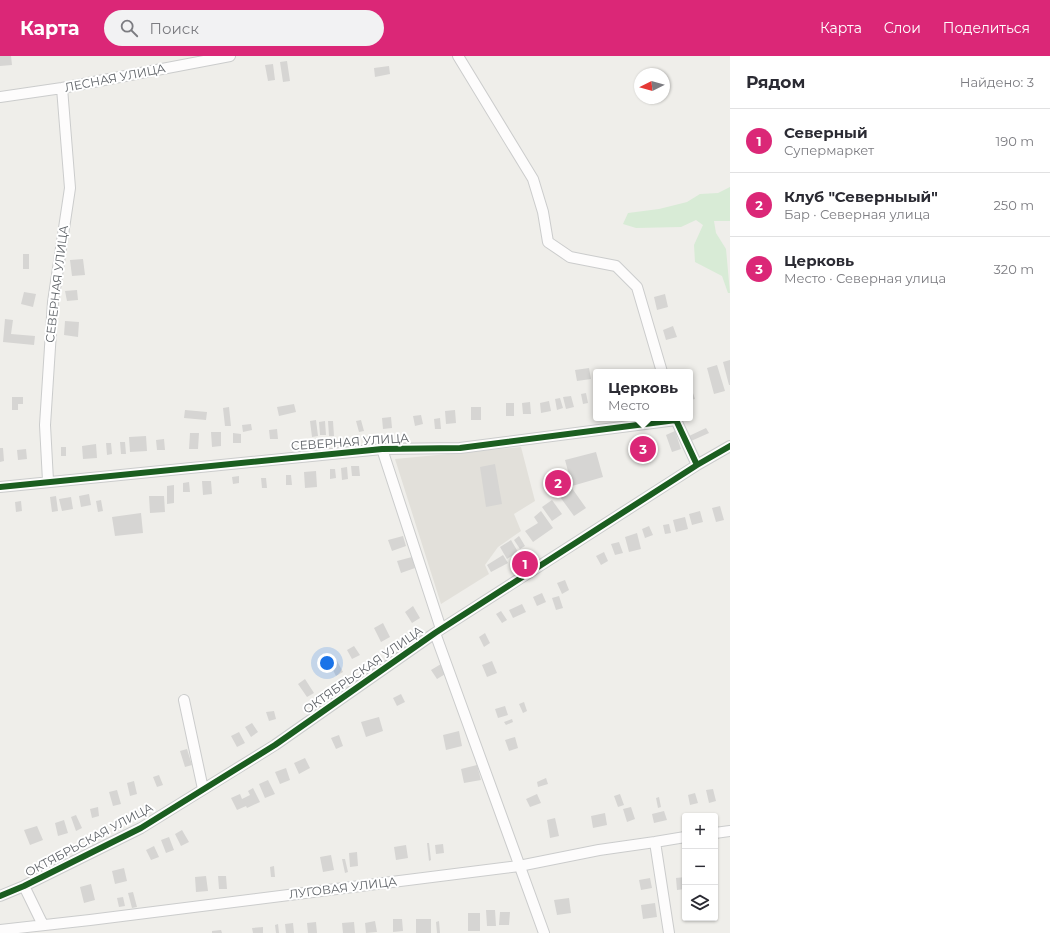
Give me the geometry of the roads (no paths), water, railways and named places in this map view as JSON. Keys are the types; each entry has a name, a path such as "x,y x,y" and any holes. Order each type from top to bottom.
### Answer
{"street":[{"name":"ЛЕСНАЯ УЛИЦА","path":"0,97 62,88 230,56"},
{"path":"458,56 533,179 543,212 548,242 570,257 616,266 637,287 661,369"},
{"name":"СЕВЕРНАЯ УЛИЦА","path":"48,482 45,425 50,348 54,302 70,188 62,88"},
{"name":"СЕВЕРНАЯ УЛИЦА","path":"0,487 382,449 460,448 661,421"},
{"name":"СЕВЕРНАЯ УЛИЦА","path":"677,421 697,465"},
{"name":"ОКТЯБРЬСКАЯ УЛИЦА","path":"0,896 24,886 141,828 275,744 438,631 697,465 730,446"},
{"name":"СЕВЕРНАЯ УЛИЦА","path":"382,449 438,631"},
{"name":"ОКТЯБРЬСКАЯ УЛИЦА","path":"438,631 519,866 544,933"},
{"path":"184,700 203,789"},
{"path":"718,833 730,831"},
{"name":"ЛУГОВАЯ УЛИЦА","path":"0,930 519,866 600,850 682,838"},
{"path":"655,842 669,933"},
{"path":"24,886 43,925"}],"place":[{"name":"Церковь","path":"643,449"},
{"name":"Клуб \"Северныый\"","path":"558,483"},
{"name":"Северный","path":"525,564"}]}
